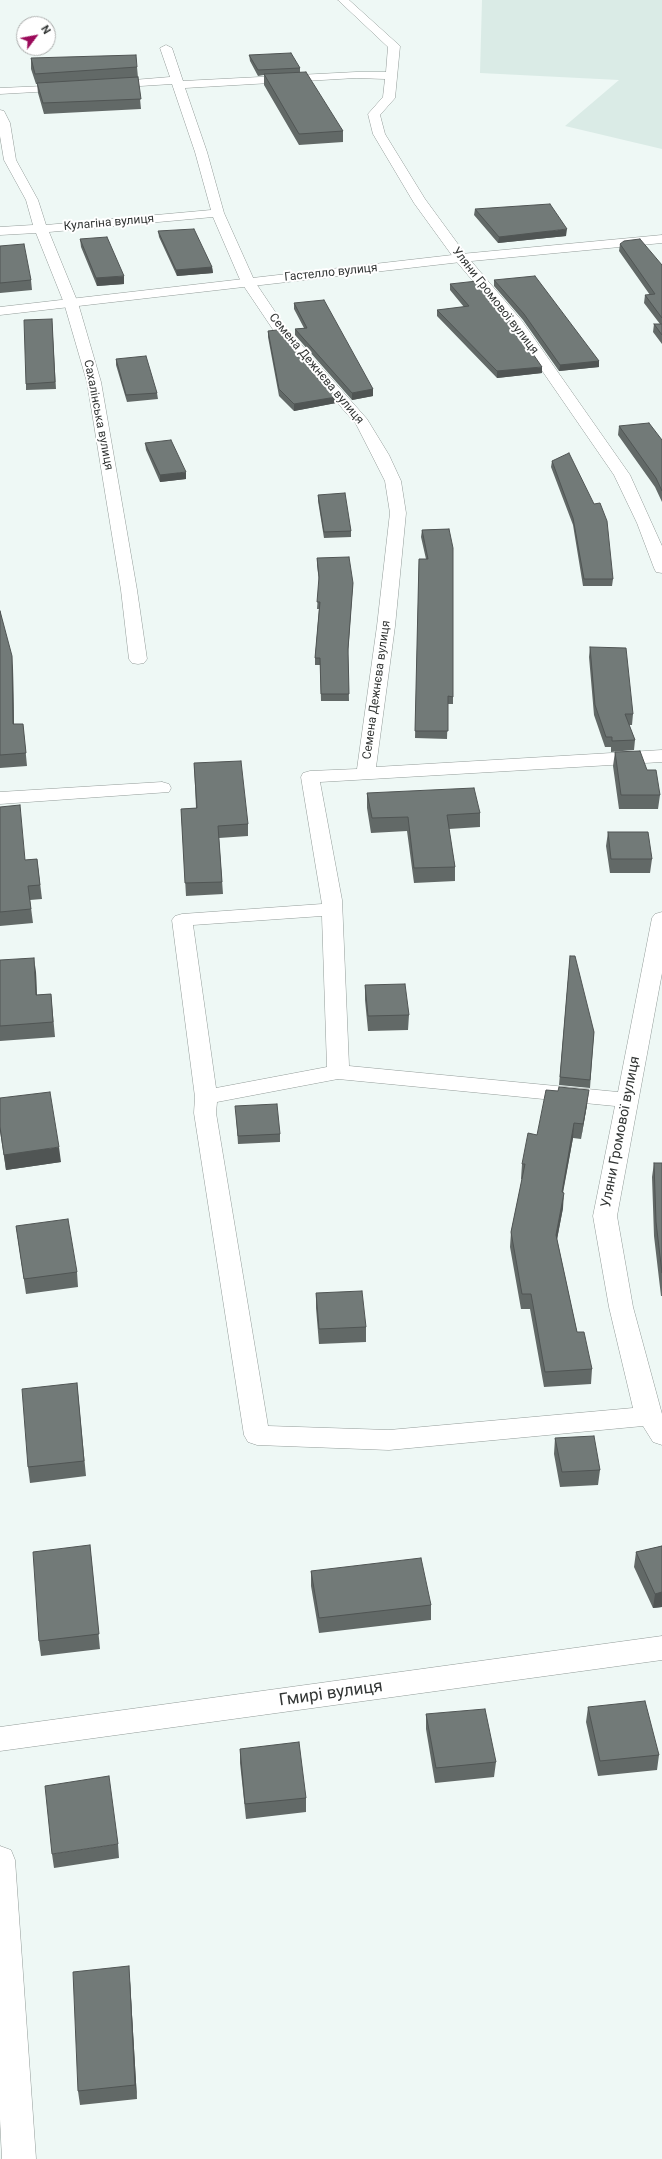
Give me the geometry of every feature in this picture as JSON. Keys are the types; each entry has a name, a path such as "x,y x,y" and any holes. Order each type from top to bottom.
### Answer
{"street":[{"path":"100,86 356,75 392,76 394,46 343,0"},
{"name":"Семена Дежнєва вулиця","path":"166,48 208,172 218,213 248,282 279,328 362,422 382,455 393,481 398,513 386,626 366,773"},
{"name":"Уляни Громової вулиця","path":"392,76 389,98 374,114 379,134 419,200 461,258 517,324 622,475 645,523 662,568"},
{"path":"0,91 78,87"},
{"name":"Сахалінська вулиця","path":"0,114 4,123 10,160 32,200 41,229 71,302 94,382 129,590 138,659"},
{"name":"Кулагіна вулиця","path":"0,231 41,229 218,213"},
{"name":"Гастелло вулиця","path":"0,311 461,258 662,239"},
{"path":"338,1072 332,909 310,778 366,773 662,756"},
{"path":"0,798 162,788"},
{"path":"332,909 182,920 206,1097 205,1113 257,1435 389,1440 656,1426"},
{"name":"Уляни Громової вулиця","path":"656,1426 620,1307 604,1216 662,918"},
{"path":"206,1097 338,1072 627,1100"},
{"name":"Гмирі вулиця","path":"0,1739 662,1648"},
{"path":"0,1860 19,2159"}],"shaded area":[{"path":"482,0 662,0 662,149 565,126 619,80 480,73"}],"building":[{"path":"291,53 300,68 258,70 249,55"},
{"path":"136,55 137,67 35,74 31,58"},
{"path":"306,72 343,131 299,134 264,74"},
{"path":"138,77 141,99 43,103 37,83"},
{"path":"550,204 567,229 499,237 475,209"},
{"path":"194,229 212,267 176,270 158,231"},
{"path":"107,237 124,276 96,278 80,239"},
{"path":"640,239 662,265 662,318 645,295 655,294 620,244 624,241"},
{"path":"24,244 31,280 0,283 0,246"},
{"path":"535,276 599,361 560,365 524,314 494,280"},
{"path":"477,281 511,322 542,367 497,371 437,310 469,306 450,284"},
{"path":"324,300 373,389 352,393 295,329 307,328 294,303"},
{"path":"52,319 55,382 26,384 24,320"},
{"path":"654,324 662,324 662,335"},
{"path":"277,330 336,397 294,404 279,389 268,331"},
{"path":"146,356 157,393 126,395 116,359"},
{"path":"649,423 662,440 662,491 656,478 619,426"},
{"path":"171,440 186,472 160,475 145,443"},
{"path":"569,453 594,504 600,503 607,521 613,579 584,579 573,518 552,461"},
{"path":"345,493 351,531 324,532 318,495"},
{"path":"449,529 453,548 453,697 448,696 448,731 415,731 419,559 428,559 422,530"},
{"path":"349,557 353,583 348,649 349,694 321,694 320,658 315,658 320,602 317,602 319,577 317,558"},
{"path":"0,611 12,656 13,724 23,724 26,753 0,755"},
{"path":"590,647 626,648 633,714 625,714 635,740 612,741 612,737 606,737 595,705"},
{"path":"640,751 647,770 656,770 660,795 621,795 615,752"},
{"path":"241,761 248,824 218,826 222,882 185,883 181,809 197,808 194,763"},
{"path":"474,788 480,813 447,815 455,867 414,868 408,817 372,818 367,793"},
{"path":"20,805 25,860 37,859 40,885 28,886 31,909 0,912 0,807"},
{"path":"608,832 648,832 652,859 611,859"},
{"path":"570,956 575,956 594,1032 590,1080 560,1077"},
{"path":"34,958 36,995 51,994 53,1022 0,1026 0,960"},
{"path":"405,984 409,1015 368,1016 365,985"},
{"path":"559,1087 589,1090 583,1124 574,1123 562,1192 564,1193 556,1235 577,1332 584,1332 592,1369 545,1372 531,1294 522,1294 511,1232 525,1164 522,1164 528,1133 537,1135 546,1090 558,1091"},
{"path":"50,1092 59,1147 4,1155 0,1127 0,1098"},
{"path":"277,1104 280,1134 238,1136 235,1106"},
{"path":"654,1163 662,1163 662,1273 656,1222"},
{"path":"68,1219 77,1272 24,1279 16,1226"},
{"path":"362,1291 366,1327 319,1329 316,1293"},
{"path":"77,1383 84,1461 28,1467 22,1389"},
{"path":"594,1436 600,1470 562,1472 555,1438"},
{"path":"90,1545 99,1634 39,1641 33,1552"},
{"path":"662,1546 662,1592 655,1594 636,1552"},
{"path":"421,1558 431,1605 319,1618 311,1571"},
{"path":"645,1701 659,1755 600,1761 588,1707"},
{"path":"485,1709 496,1762 436,1768 426,1714"},
{"path":"299,1742 306,1798 245,1804 240,1749"},
{"path":"109,1776 118,1844 52,1854 45,1786"},
{"path":"129,1966 135,2085 78,2091 73,1972"}]}
